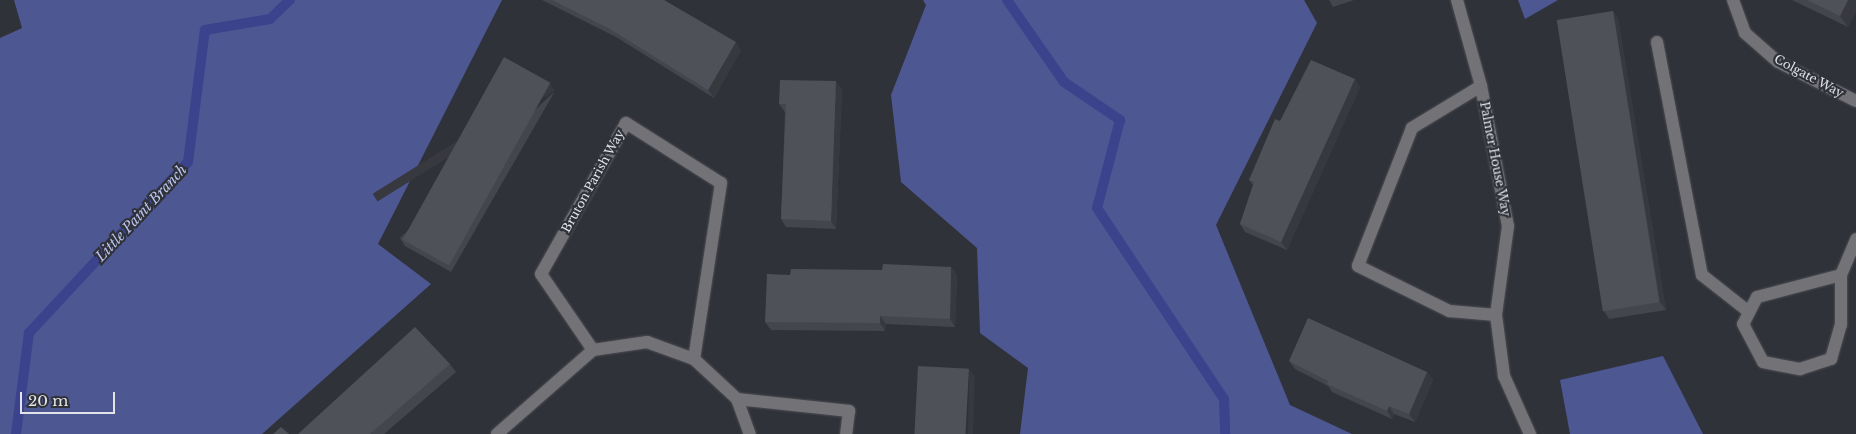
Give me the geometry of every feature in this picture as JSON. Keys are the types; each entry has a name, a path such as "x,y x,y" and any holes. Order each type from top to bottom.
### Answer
{"street":[{"name":"Palmer House Way","path":"1457,0 1480,86 1508,226 1496,315 1504,376 1530,434"},
{"name":"Colgate Way","path":"1733,0 1746,32 1778,62 1856,101"},
{"path":"1657,42 1702,275 1749,312"},
{"path":"1480,86 1412,128 1358,266 1449,311 1496,315"},
{"name":"Bruton Parish Way","path":"593,350 541,274 626,123 721,183 694,359"},
{"path":"1841,274 1757,297 1743,324 1763,362 1800,369 1831,359 1841,325 1841,274 1856,239"},
{"path":"496,434 593,350 647,342 694,359 737,399 750,434"},
{"path":"737,399 849,411 846,434"}],"shaded area":[{"path":"14,0 502,0 378,244 431,284 262,434 0,434 0,38 22,28"},
{"path":"923,0 1304,0 1317,23 1216,225 1290,405 1352,434 1020,434 1028,368 980,333 977,248 901,182 891,95 926,5"},
{"path":"1518,0 1558,0 1525,19"},
{"path":"1663,356 1703,434 1570,434 1560,380"}],"building":[{"path":"552,0 664,0 736,42 708,90 610,29"},
{"path":"1807,0 1848,0 1840,16"},
{"path":"1613,11 1659,302 1603,311 1557,20"},
{"path":"504,57 550,83 449,265 403,240"},
{"path":"1311,60 1355,79 1281,242 1240,224 1254,182 1249,180 1275,119 1280,121"},
{"path":"780,80 836,81 831,221 781,219 786,104 779,104"},
{"path":"883,264 951,267 950,319 880,316 880,323 765,322 767,274 790,275 791,269 882,270"},
{"path":"1308,318 1427,372 1409,414 1389,406 1387,411 1327,384 1328,381 1289,361"},
{"path":"415,327 450,364 370,434 298,434"},
{"path":"918,366 969,369 966,434 914,434"},
{"path":"281,427 289,434 273,434"}],"waterway":[{"name":"Little Paint Branch","path":"16,434 29,333 188,162 205,30 270,19 290,0"},
{"path":"1007,0 1064,82 1120,120 1097,208 1224,399 1225,434"}]}
